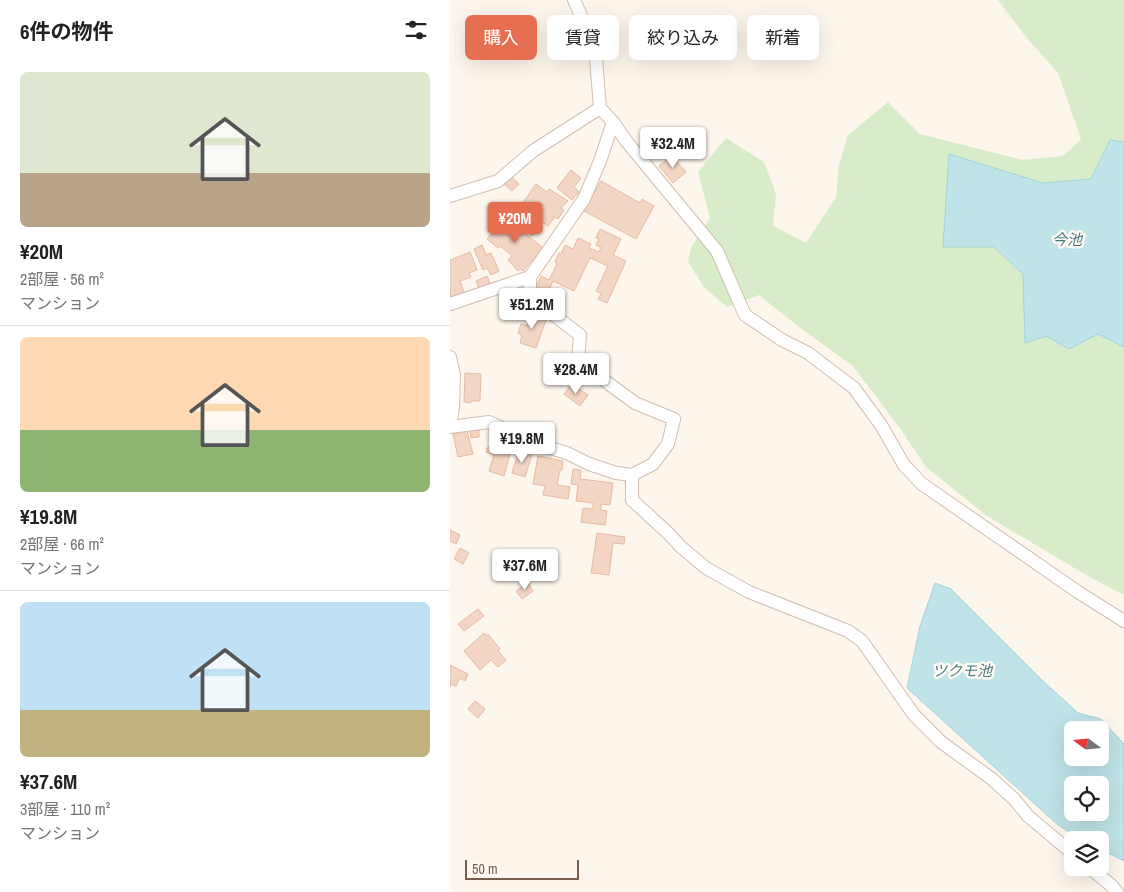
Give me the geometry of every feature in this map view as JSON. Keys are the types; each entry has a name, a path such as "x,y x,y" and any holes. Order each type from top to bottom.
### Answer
{"street":[{"path":"574,0 595,47 600,108 717,251 745,316 782,340 808,353 854,388 881,426 904,465 922,484 1078,592 1124,621"},
{"path":"450,196 498,181 533,151 600,108"},
{"path":"450,357 454,376 450,427 489,422 537,444 567,453 616,474 632,475 653,464 668,444 674,419 635,403 578,361 580,335 530,297 530,277 584,199 600,161 613,122"},
{"path":"450,304 530,277"},
{"path":"632,475 632,500 668,533 681,548 706,568 748,592 848,631 862,641 914,715 941,742 1014,799 1028,816 1064,846"},
{"path":"1100,876 1117,892"}],"green space":[{"path":"998,0 1124,0 1124,142 1110,141 1091,179 1043,183 949,155 943,247 994,247 1023,274 1026,343 1046,335 1069,349 1097,334 1124,347 1124,595 1086,575 987,516 926,467 899,427 853,366 759,295 727,307 704,287 688,262 691,248 710,218 698,172 726,138 764,162 776,193 773,226 806,243 836,197 839,165 848,135 888,102 920,134 1023,160 1063,156 1081,139 1058,73 1026,37"}],"water":[{"name":"今池","path":"1110,140 1124,142 1124,347 1098,334 1069,349 1046,336 1025,343 1023,274 994,247 943,247 949,154 1043,183 1091,179"},
{"name":"ツクモ池","path":"935,583 951,589 1042,680 1078,713 1103,721 1064,721 1064,766 1109,766 1109,728 1124,744 1124,861 1109,854 1109,831 1068,831 1058,825 907,688 920,626"}],"building":[{"path":"672,156 686,172 673,183 659,166"},
{"path":"571,170 581,178 574,187 579,192 572,200 557,188"},
{"path":"512,177 519,184 512,191 504,184"},
{"path":"601,181 640,203 642,199 654,206 636,239 584,211"},
{"path":"536,184 547,192 549,189 568,201 561,208 564,210 558,219 555,217 548,226 520,207"},
{"path":"521,214 538,229 532,236 515,221"},
{"path":"506,217 543,248 523,271 520,269 518,271 508,260 512,256 500,246 498,248 487,239"},
{"path":"600,229 621,239 613,255 626,261 607,303 598,299 601,294 596,291 608,266 590,258 574,291 553,281 548,292 536,287 541,276 549,280 557,264 555,262 559,253 561,254 565,245 573,249 578,238 591,244 589,248 599,252 601,247 596,245 599,239 596,238"},
{"path":"482,245 486,255 491,253 499,271 491,275 487,268 483,270 474,249"},
{"path":"470,252 477,270 469,273 471,277 460,281 464,292 450,297 450,260"},
{"path":"487,276 490,283 479,288 476,281"},
{"path":"517,289 521,302 512,305 508,292"},
{"path":"527,309 536,312 535,316 546,320 536,348 520,343 522,335 518,333 521,324 527,326 530,316 525,314"},
{"path":"465,373 481,374 480,401 464,402"},
{"path":"572,384 588,395 580,406 564,394"},
{"path":"479,430 479,437 471,438 470,431"},
{"path":"467,431 473,454 458,457 453,434"},
{"path":"488,447 510,454 504,476 489,471 494,455 486,452"},
{"path":"519,450 532,455 525,477 512,473"},
{"path":"538,456 563,461 557,485 570,487 568,499 543,495 545,486 533,484"},
{"path":"573,469 581,470 580,479 613,483 610,505 601,504 601,510 607,511 605,525 581,522 583,508 593,509 593,503 576,501 578,485 571,484"},
{"path":"450,530 460,535 456,544 450,541"},
{"path":"597,533 625,537 624,544 613,543 609,575 591,573"},
{"path":"460,548 469,553 463,564 454,559"},
{"path":"528,583 533,591 522,599 516,591"},
{"path":"478,609 484,616 464,631 458,624"},
{"path":"484,633 486,636 488,634 506,660 498,667 491,660 480,670 464,651"},
{"path":"450,665 468,674 465,681 460,678 456,686 451,684 450,687"},
{"path":"475,701 485,709 478,718 468,709"}]}
